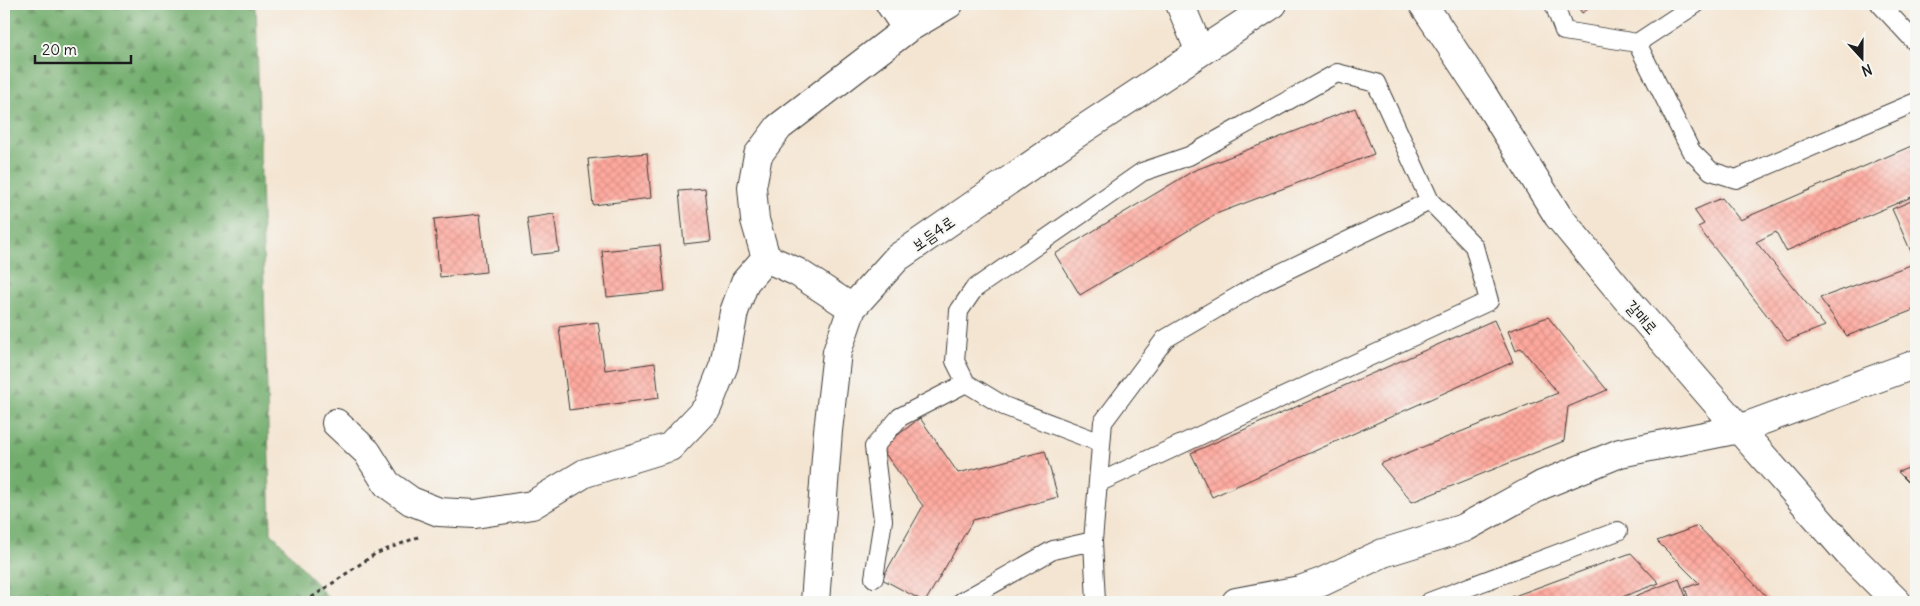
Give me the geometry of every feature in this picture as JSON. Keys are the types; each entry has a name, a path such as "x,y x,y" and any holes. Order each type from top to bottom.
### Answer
{"street":[{"path":"890,4 907,29"},
{"path":"852,308 797,272 766,258 755,220 752,187 758,155 778,127 907,29 949,4"},
{"path":"1180,4 1200,52"},
{"name":"보듬4로","path":"815,602 828,431 837,352 852,308 896,258 1082,130 1273,4"},
{"name":"갈매로","path":"1423,4 1480,90 1558,216 1739,430 1848,553 1897,602"},
{"path":"336,423 367,452 387,484 411,501 439,512 475,514 532,505 585,474 670,446 707,408 724,365 734,312 745,282 766,258"},
{"path":"1236,602 1300,590 1322,582 1383,553 1464,528 1542,485 1620,453 1739,430 1916,364"}],"lane":[{"path":"1554,4 1564,31 1637,43 1696,4"},
{"path":"1880,4 1916,43"},
{"path":"1637,43 1691,151 1711,170 1736,179 1916,102"},
{"path":"1098,483 1489,301 1474,246 1430,201 1376,83 1336,73 1189,156 1142,172 974,289 959,311 955,361 966,383 1004,406 1101,443"},
{"path":"1096,602 1093,541 1103,422 1165,339 1262,282 1430,201"},
{"path":"874,578 883,520 874,447 900,417 966,383"},
{"path":"1429,602 1618,531"},
{"path":"961,602 1053,550 1093,541"}],"path":[{"path":"305,602 375,554 420,536"}],"green space":[{"path":"4,4 256,4 271,532 332,602 4,602"}],"building":[{"path":"1576,4 1596,4 1582,13"},
{"path":"1355,108 1374,154 1216,214 1080,295 1055,254 1193,171"},
{"path":"1916,144 1916,195 1786,251 1776,232 1756,242 1825,326 1787,341 1698,227 1704,224 1694,210 1722,198 1740,220"},
{"path":"647,153 651,198 593,205 588,159"},
{"path":"705,189 711,241 684,244 679,191"},
{"path":"1916,199 1916,263 1892,209"},
{"path":"480,214 486,272 440,277 434,219"},
{"path":"554,214 559,252 532,255 527,218"},
{"path":"660,245 665,291 607,297 602,251"},
{"path":"1916,263 1916,309 1847,336 1820,298"},
{"path":"1548,317 1607,390 1568,407 1564,441 1412,502 1380,464 1558,393 1521,348 1516,351 1508,331"},
{"path":"1494,320 1513,362 1212,497 1191,453"},
{"path":"598,322 605,370 655,363 659,398 569,410 559,327"},
{"path":"920,418 958,473 1045,451 1058,497 973,520 925,602 882,579 923,506 881,448"},
{"path":"1916,465 1916,490 1898,472"},
{"path":"1698,526 1772,602 1690,602 1685,588 1699,583 1657,541"},
{"path":"1631,553 1659,583 1609,602 1498,602"},
{"path":"1679,579 1688,602 1620,602"},
{"path":"1467,598 1474,602 1456,602"}]}
